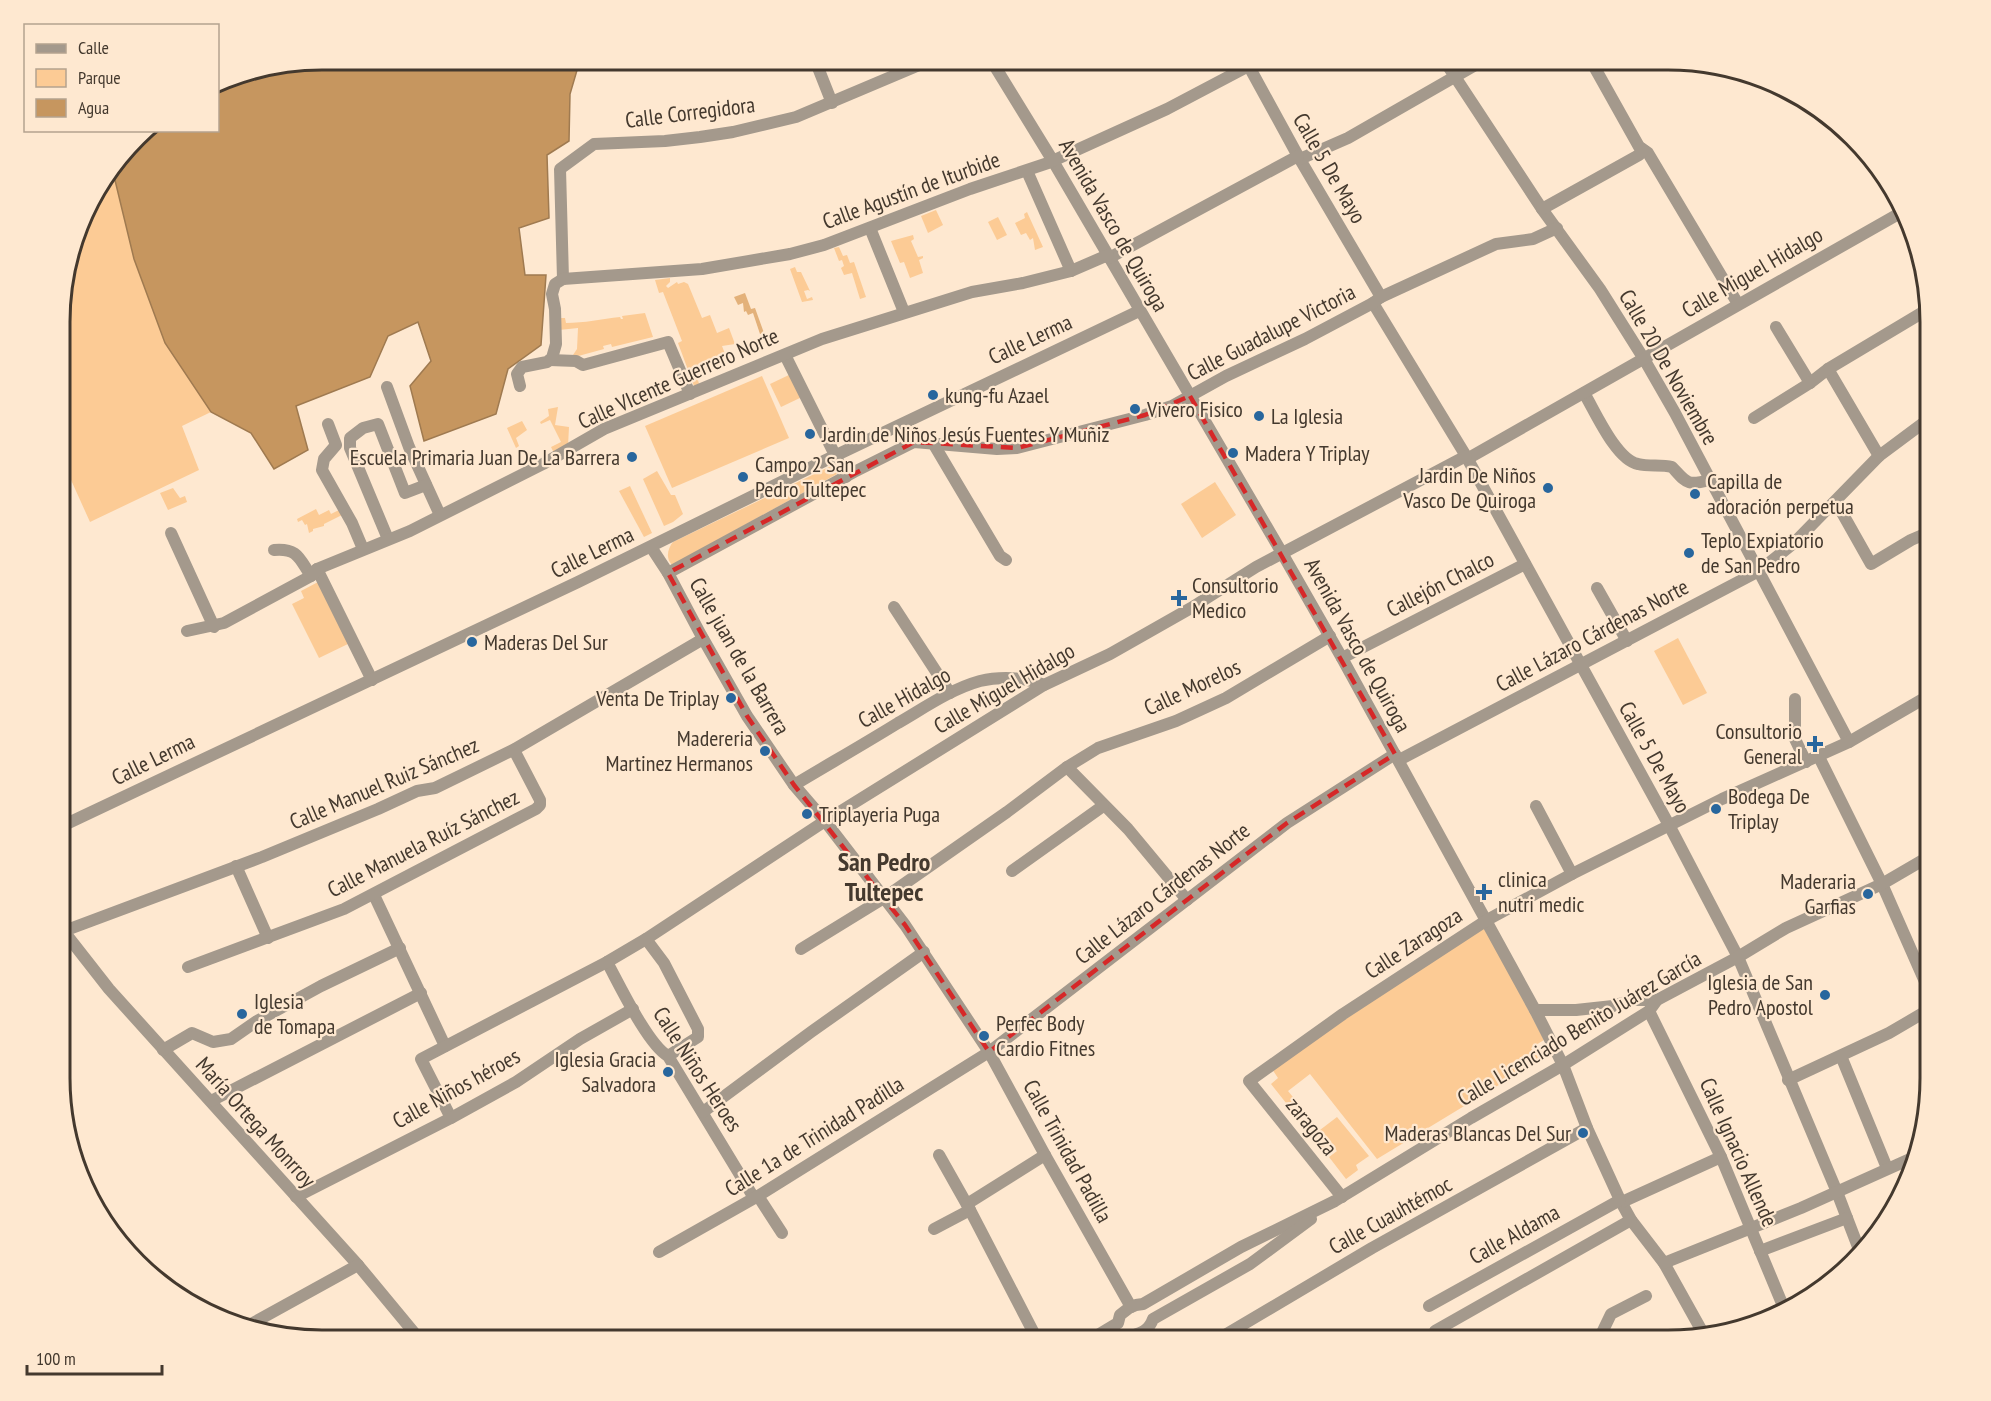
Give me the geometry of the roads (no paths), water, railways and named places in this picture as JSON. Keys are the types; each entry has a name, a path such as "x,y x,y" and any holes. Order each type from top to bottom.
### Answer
{"street":[{"path":"819,70 832,102"},
{"name":"Calle Corregidora","path":"559,281 560,169 594,144 665,141 733,132 796,117 907,70"},
{"name":"Avenida Vasco de Quiroga","path":"997,70 1330,636 1535,1010 1563,1065 1587,1128 1631,1220 1664,1263"},
{"name":"Calle Agustín de Iturbide","path":"559,281 711,268 790,254 824,245 970,189 1053,161 1167,109 1235,70"},
{"name":"Calle 5 De Mayo","path":"1251,70 1669,825 1738,957 1858,1246"},
{"name":"Calle 20 De Noviembre","path":"1451,70 1644,359 1675,413 1849,742"},
{"name":"Calle VIcente Guerrero Norte","path":"187,631 224,623 314,573 440,515 570,449 604,429 822,339 972,292 1071,271 1108,257 1299,158 1348,138 1466,70"},
{"path":"1597,70 1642,150 1648,153 1738,304"},
{"path":"1542,209 1639,155 1642,150"},
{"path":"1027,171 1071,271"},
{"name":"Calle Miguel Hidalgo","path":"451,1118 421,1059 607,962 646,939 825,821 1044,685 1110,654 1282,553 1584,393 1897,215"},
{"path":"870,228 904,312"},
{"name":"Calle Guadalupe Victoria","path":"668,573 914,442 997,449 1017,448 1078,434 1173,406 1377,300 1496,244 1533,238 1557,228"},
{"path":"550,360 556,344 552,294 559,281"},
{"name":"Calle Lerma","path":"70,822 651,547 904,422 1139,311"},
{"path":"1754,418 1828,369 1920,314"},
{"path":"1776,327 1810,383"},
{"path":"672,333 692,394"},
{"path":"520,386 517,374 522,367 550,360 576,361 583,364 668,342 692,394"},
{"path":"785,355 846,477"},
{"path":"1828,369 1879,456"},
{"path":"387,387 440,515"},
{"path":"1584,393 1612,440 1627,460 1640,465 1672,466 1684,482 1710,480"},
{"path":"350,438 377,421 405,493 426,485"},
{"path":"904,422 914,442"},
{"name":"Calle Lázaro Cárdenas Norte","path":"989,1052 1287,823 1397,757 1581,665 1759,571 1798,540 1879,456 1920,425"},
{"path":"363,549 352,523 322,470 324,459 336,445 329,428 343,430 350,438 350,448 388,539"},
{"path":"933,442 1000,556 1006,560"},
{"path":"1836,502 1870,564 1911,540 1920,539"},
{"path":"171,532 213,627"},
{"name":"Calle juan de la Barrera","path":"651,547 668,573 747,716 794,785"},
{"path":"274,550 287,549 296,552 314,573 372,680"},
{"name":"Callejón Chalco","path":"1342,658 1525,564"},
{"path":"1597,588 1626,641"},
{"path":"894,607 950,693"},
{"name":"Calle Morelos","path":"801,949 885,898 1067,767 1098,748 1176,721 1226,698 1330,636"},
{"name":"Calle Manuel Ruiz Sánchez","path":"70,927 346,823 417,791 435,788 513,750 703,639"},
{"name":"Calle Hidalgo","path":"794,785 950,693 971,684 994,679 1030,680 1044,685"},
{"path":"1795,699 1795,739 1806,762"},
{"name":"Calle Zaragoza","path":"1249,1081 1343,1014 1487,920 1572,873 1669,825 1849,742 1920,701"},
{"name":"Calle Manuela Ruíz Sánchez","path":"188,967 327,916 374,895 540,805 540,800 513,750"},
{"path":"1819,757 1882,884 1920,970"},
{"path":"1067,767 1128,829 1186,900"},
{"name":"Calle Trinidad Padilla","path":"794,785 885,898 924,952 989,1052 1045,1155 1137,1306"},
{"path":"1012,871 1103,806"},
{"path":"1536,806 1572,873"},
{"name":"Calle Licenciado Benito Juárez García","path":"1106,1330 1118,1323 1120,1315 1241,1247 1338,1199 1563,1065 1649,1011 1657,1000 1738,957 1786,928 1882,884 1920,861"},
{"path":"236,866 268,938"},
{"path":"374,895 445,1046"},
{"name":"María Ortega Monrroy","path":"70,939 109,989 358,1265 412,1330"},
{"path":"646,939 664,963 698,1029 698,1038 668,1056"},
{"path":"163,1050 192,1033 213,1042 231,1039 256,1021 321,986 400,948"},
{"path":"703,1112 924,952"},
{"name":"Calle Niños Heroes","path":"607,962 660,1052 668,1056 756,1197 782,1233"},
{"path":"211,1101 421,993"},
{"path":"1535,1010 1576,1010 1613,1006 1632,1000 1657,1000"},
{"name":"Calle Niños héroes","path":"296,1197 516,1082 580,1039 633,1009"},
{"name":"Calle Ignacio Allende","path":"1649,1011 1720,1157 1782,1304"},
{"path":"1788,1080 1889,1033 1920,1015"},
{"name":"Calle 1a de Trinidad Padilla","path":"659,1252 756,1197 989,1052"},
{"path":"1841,1056 1887,1168"},
{"name":"zaragoza","path":"1249,1081 1338,1199"},
{"name":"Calle Cuauhtémoc","path":"1234,1330 1372,1248 1587,1128"},
{"path":"939,1155 969,1207 1032,1330"},
{"path":"934,1229 1045,1155"},
{"path":"1621,1201 1720,1157"},
{"path":"1700,1328 1664,1263 1837,1192 1906,1160"},
{"name":"Calle Licenciado Benito Juárez García","path":"1148,1330 1153,1319 1250,1264 1338,1199"},
{"name":"Calle Aldama","path":"1429,1306 1621,1201"},
{"path":"1760,1251 1847,1218"},
{"path":"1437,1330 1631,1220"},
{"path":"256,1322 358,1265"},
{"path":"1603,1330 1611,1314 1646,1296"},
{"path":"1137,1306 1147,1307 1153,1319"},
{"path":"1118,1323 1120,1330"}],"water":[{"path":"577,70 570,94 569,141 547,155 549,218 519,228 525,275 546,275 541,345 508,369 496,414 424,441 410,386 431,361 418,322 388,336 370,377 296,406 308,450 274,469 251,433 211,412 165,343 134,259 115,180 133,156 157,132 219,132 219,93 257,79 306,71"}],"place":[{"name":"kung-fu Azael","path":"933,395"},
{"name":"Vivero Fisico","path":"1135,409"},
{"name":"La Iglesia","path":"1259,416"},
{"name":"Jardin de Niños Jesús Fuentes Y Muñiz","path":"810,434"},
{"name":"Madera Y Triplay","path":"1233,453"},
{"name":"Escuela Primaria Juan De La Barrera","path":"632,457"},
{"name":"Campo 2 San Pedro Tultepec","path":"743,477"},
{"name":"Jardin De Niños Vasco De Quiroga","path":"1548,488"},
{"name":"Capilla de adoración perpetua","path":"1695,494"},
{"name":"Teplo Expiatorio de San Pedro","path":"1689,553"},
{"name":"Consultorio Medico","path":"1179,598"},
{"name":"Maderas Del Sur","path":"472,642"},
{"name":"Venta De Triplay","path":"731,698"},
{"name":"Consultorio General","path":"1815,744"},
{"name":"Madereria Martinez Hermanos","path":"765,751"},
{"name":"Bodega De Triplay","path":"1716,809"},
{"name":"Triplayeria Puga","path":"807,814"},
{"name":"clinica nutri medic","path":"1484,892"},
{"name":"Maderaria Garfias","path":"1868,894"},
{"name":"Iglesia de San Pedro Apostol","path":"1825,995"},
{"name":"Iglesia de Tomapa","path":"242,1014"},
{"name":"Perfec Body Cardio Fitnes","path":"984,1036"},
{"name":"Iglesia Gracia Salvadora","path":"668,1072"},
{"name":"Maderas Blancas Del Sur","path":"1583,1133"}],"district":[{"name":"San Pedro Tultepec","path":"884,876"}]}
